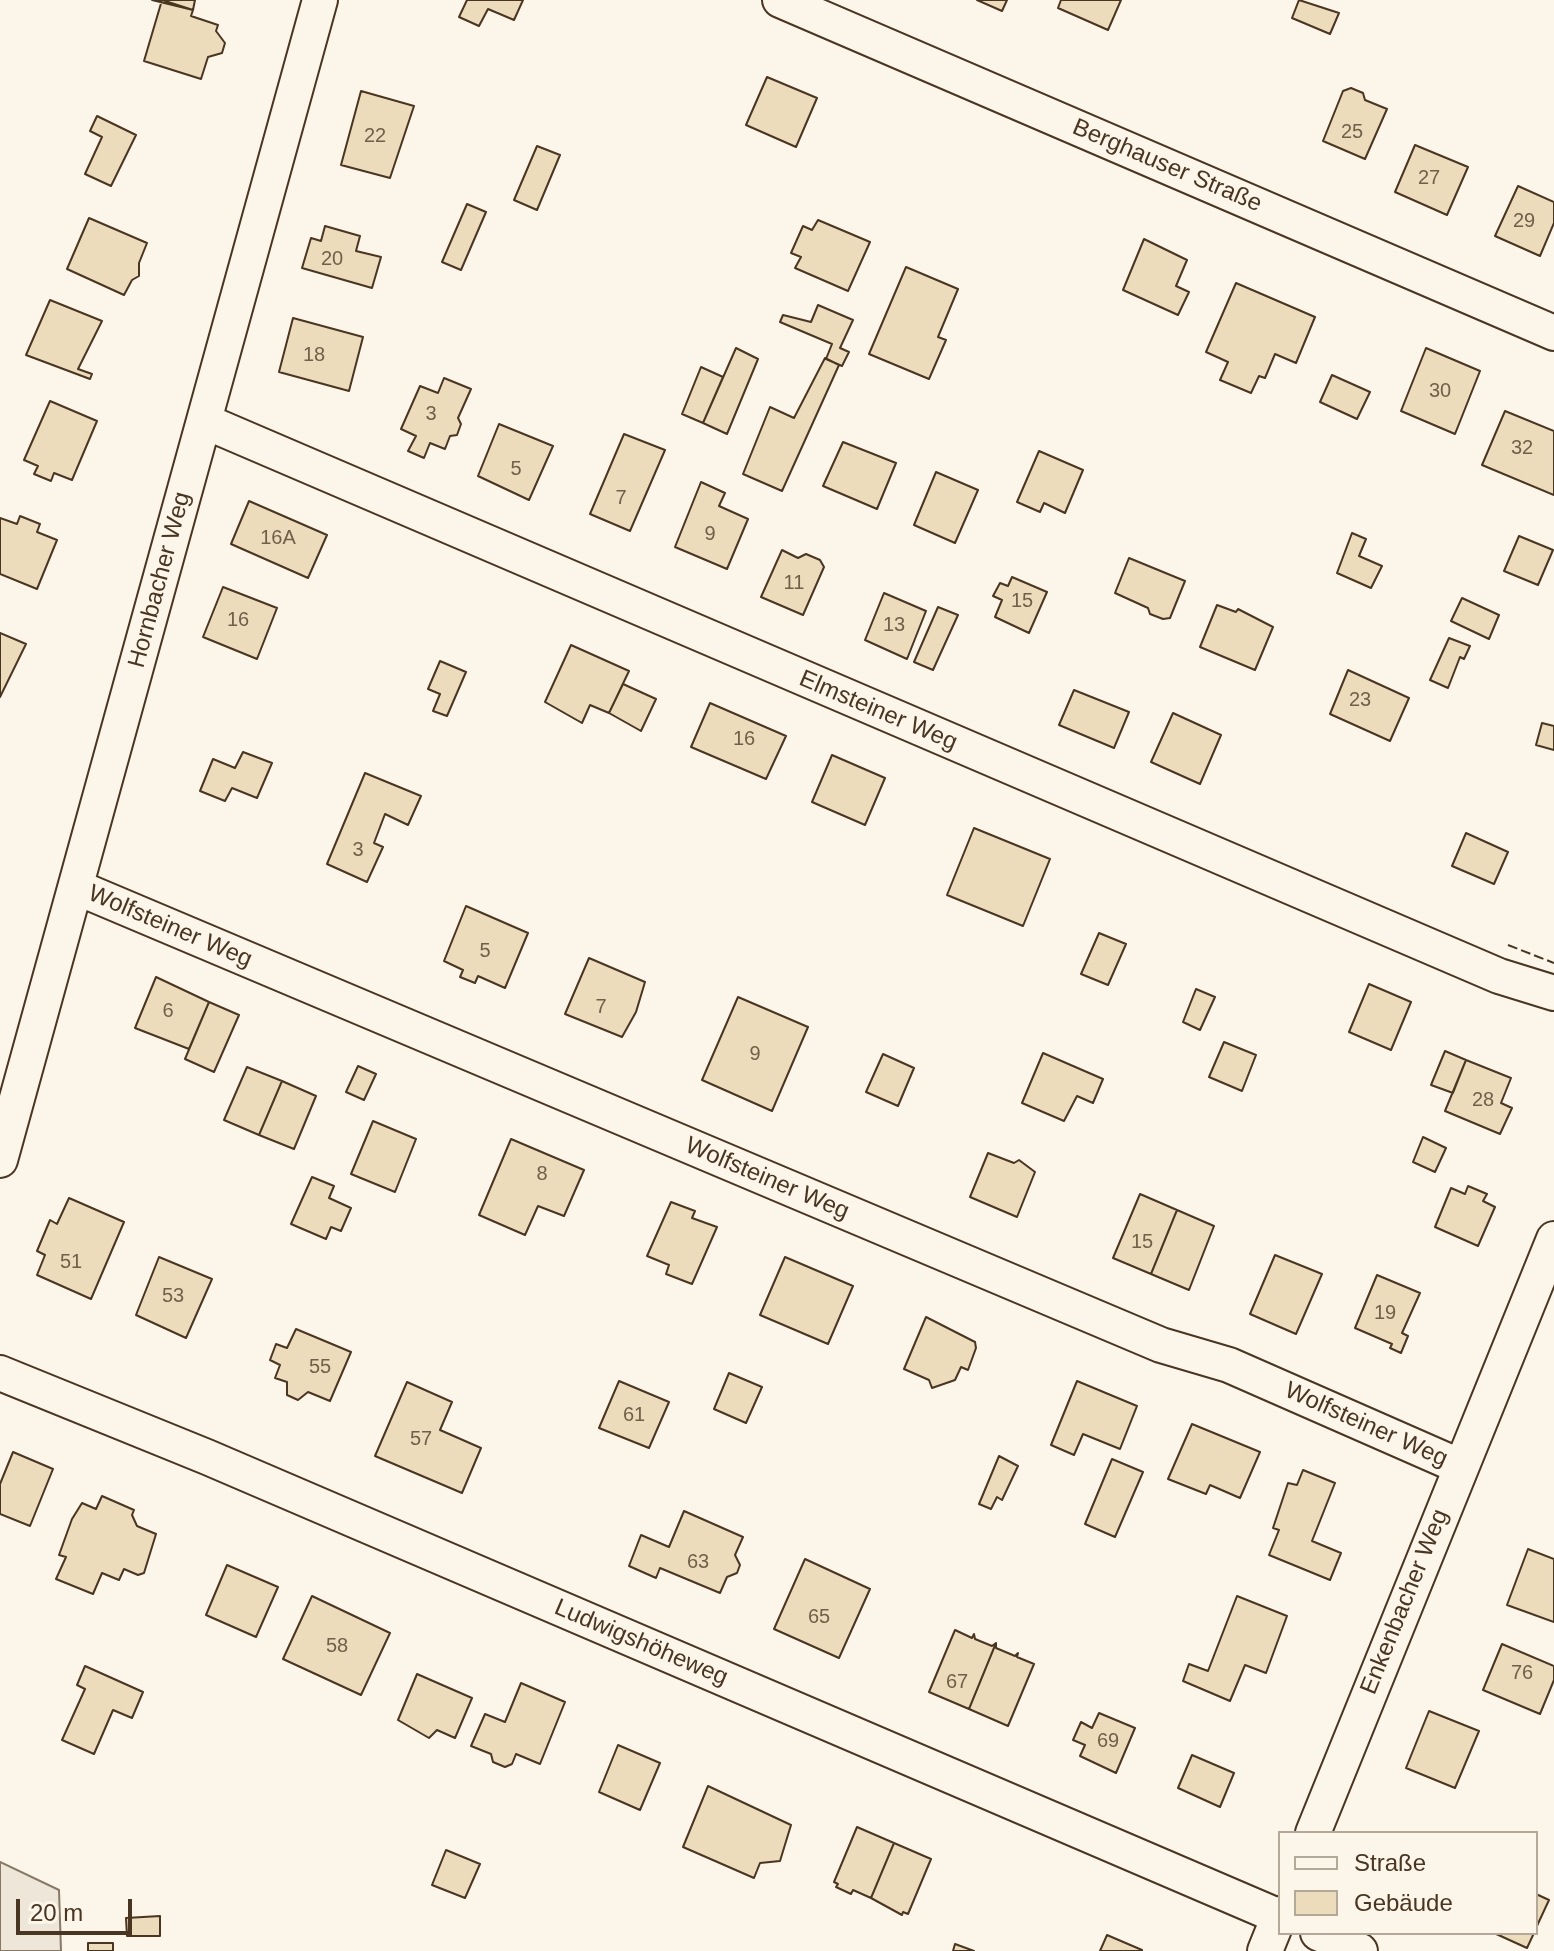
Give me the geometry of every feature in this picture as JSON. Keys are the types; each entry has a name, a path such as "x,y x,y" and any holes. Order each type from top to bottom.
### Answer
{"street":[{"name":"Hornbacher Weg","path":"0,1160 320,0"},
{"name":"Berghauser Straße","path":"780,0 1554,333"},
{"name":"Elmsteiner Weg","path":"204,421 1499,976 1554,993"},
{"name":"Wolfsteiner Weg","path":"76,887 1103,1321 1161,1345 1229,1365 1459,1466"},
{"name":"Enkenbacher Weg","path":"1314,1831 1459,1466 1554,1239"},
{"name":"Ludwigshöheweg","path":"0,1373 266,1482 1278,1915"},
{"path":"1265,1951 1278,1921"},
{"path":"1323,1935 1360,1951"}],"shaded area":[{"path":"0,1862 59,1890 61,1951 0,1951"}],"building":[{"path":"152,0 195,0 193,10"},
{"path":"162,0 193,10 191,16 218,25 216,31 225,43 222,53 208,57 201,79 144,61"},
{"path":"467,0 523,0 514,20 488,9 479,26 459,17"},
{"path":"977,0 1007,0 1002,11"},
{"path":"1061,0 1121,0 1108,30 1058,8"},
{"path":"1299,0 1339,13 1330,34 1292,18"},
{"path":"767,77 817,98 796,147 746,125"},
{"path":"1351,88 1363,93 1365,100 1387,109 1365,159 1323,141 1343,91"},
{"path":"361,91 414,106 390,178 341,165"},
{"path":"97,116 136,135 111,186 85,174 102,137 90,131"},
{"path":"1415,145 1468,167 1447,215 1395,192"},
{"path":"537,146 560,155 537,210 514,200"},
{"path":"1518,186 1554,202 1554,223 1540,256 1495,236"},
{"path":"467,204 486,212 461,270 442,262"},
{"path":"89,218 147,243 139,263 139,276 132,280 124,295 67,269"},
{"path":"818,220 870,242 848,291 795,268 801,257 791,253 803,226 812,230"},
{"path":"325,226 360,236 356,251 381,257 372,288 302,268 311,238 321,241"},
{"path":"1144,239 1187,260 1176,286 1189,292 1178,315 1123,290"},
{"path":"906,267 958,289 938,337 946,340 929,379 869,354"},
{"path":"1236,283 1315,317 1296,363 1275,354 1265,378 1259,376 1251,393 1220,380 1228,362 1206,352"},
{"path":"50,300 102,321 78,369 92,374 90,379 26,355"},
{"path":"818,305 853,320 840,348 849,352 842,366 826,359 832,344 780,322 783,315 811,322"},
{"path":"293,318 363,337 349,391 279,372"},
{"path":"736,348 758,359 727,434 703,423"},
{"path":"1426,348 1480,371 1455,434 1401,411"},
{"path":"825,358 839,365 782,491 743,474 770,407 794,418"},
{"path":"701,367 723,377 703,423 682,414"},
{"path":"1332,375 1370,392 1357,419 1320,402"},
{"path":"444,378 471,389 458,418 461,424 457,435 450,436 445,449 430,443 424,458 408,451 416,436 401,429 420,386 438,393"},
{"path":"50,401 97,421 72,480 54,473 51,481 34,474 38,466 24,460"},
{"path":"1505,411 1554,431 1554,495 1482,465"},
{"path":"499,424 553,446 529,500 478,476"},
{"path":"624,434 665,450 630,531 590,514"},
{"path":"843,442 896,463 877,509 823,486"},
{"path":"1039,451 1083,470 1065,513 1044,503 1040,512 1017,502"},
{"path":"936,472 978,490 955,543 914,525"},
{"path":"701,482 725,493 719,506 748,519 727,569 675,547"},
{"path":"249,501 327,535 308,578 231,544"},
{"path":"20,516 40,524 37,532 57,540 37,589 0,574 0,518 17,524"},
{"path":"1352,533 1366,539 1359,556 1382,566 1371,588 1337,573"},
{"path":"1519,536 1553,550 1538,585 1504,571"},
{"path":"782,550 798,558 806,554 820,560 824,567 803,615 761,597"},
{"path":"1129,558 1185,581 1170,618 1150,614 1148,608 1115,593"},
{"path":"1012,577 1047,592 1029,633 995,617 1002,600 993,596 1000,583 1008,586"},
{"path":"223,587 277,608 257,659 203,637"},
{"path":"884,593 926,611 907,659 865,640"},
{"path":"1462,598 1499,615 1489,639 1451,621"},
{"path":"1217,605 1236,612 1238,609 1273,627 1255,670 1200,647"},
{"path":"938,607 958,615 933,670 914,662"},
{"path":"0,633 26,644 0,697"},
{"path":"1449,638 1470,646 1464,659 1460,657 1448,688 1430,680"},
{"path":"571,645 629,671 609,713 590,705 582,723 545,702"},
{"path":"440,661 466,672 447,716 433,711 440,694 428,689"},
{"path":"1348,670 1409,698 1390,741 1330,714"},
{"path":"623,684 656,699 641,731 609,713"},
{"path":"1074,690 1129,712 1114,748 1059,725"},
{"path":"710,703 786,736 766,779 691,747"},
{"path":"1173,713 1221,735 1200,784 1151,762"},
{"path":"1542,723 1554,726 1554,750 1536,745"},
{"path":"243,752 272,763 257,798 232,788 225,801 200,791 213,759 235,768"},
{"path":"832,755 885,778 865,825 812,802"},
{"path":"365,773 421,796 408,825 385,814 374,843 383,847 367,882 327,864"},
{"path":"974,828 1050,859 1023,926 947,895"},
{"path":"1466,833 1508,852 1494,884 1452,866"},
{"path":"466,906 528,933 505,988 478,976 475,983 460,977 463,970 444,961"},
{"path":"1099,933 1126,944 1108,985 1081,974"},
{"path":"589,958 645,982 636,1012 622,1037 565,1014"},
{"path":"156,977 209,1002 189,1049 135,1028"},
{"path":"1369,984 1411,1002 1391,1050 1349,1032"},
{"path":"1196,989 1215,997 1200,1030 1183,1022"},
{"path":"738,997 808,1027 772,1111 702,1080"},
{"path":"209,1002 239,1015 214,1072 185,1059"},
{"path":"1224,1042 1256,1055 1242,1091 1209,1077"},
{"path":"1445,1051 1466,1060 1453,1093 1431,1085"},
{"path":"1043,1053 1103,1079 1093,1103 1077,1096 1064,1121 1022,1103"},
{"path":"883,1054 914,1068 898,1106 866,1092"},
{"path":"1466,1060 1511,1078 1501,1103 1512,1108 1500,1134 1445,1111"},
{"path":"358,1066 376,1074 364,1100 346,1092"},
{"path":"247,1067 282,1081 259,1135 224,1120"},
{"path":"282,1081 316,1096 294,1149 259,1135"},
{"path":"373,1121 416,1139 395,1192 351,1174"},
{"path":"1423,1137 1446,1148 1435,1172 1413,1162"},
{"path":"511,1139 584,1170 564,1216 538,1206 525,1235 479,1215"},
{"path":"988,1153 1014,1163 1019,1160 1035,1172 1017,1217 970,1197"},
{"path":"312,1177 334,1186 329,1198 351,1208 341,1231 331,1227 326,1239 291,1224"},
{"path":"1468,1186 1487,1194 1483,1201 1495,1207 1478,1246 1435,1227 1451,1188 1465,1194"},
{"path":"1140,1194 1177,1210 1151,1274 1113,1258"},
{"path":"69,1198 124,1222 91,1299 37,1275 45,1255 37,1251 50,1220 57,1224"},
{"path":"671,1202 695,1211 692,1218 717,1227 692,1284 666,1274 669,1265 647,1256"},
{"path":"1177,1210 1214,1226 1189,1290 1151,1274"},
{"path":"1275,1255 1322,1274 1296,1334 1250,1314"},
{"path":"159,1257 212,1279 186,1338 136,1315"},
{"path":"785,1257 853,1286 828,1344 760,1315"},
{"path":"1377,1275 1420,1293 1402,1333 1408,1336 1401,1353 1390,1348 1392,1344 1355,1328"},
{"path":"926,1317 975,1342 976,1348 968,1370 961,1367 955,1380 932,1388 929,1380 904,1369"},
{"path":"296,1329 351,1352 330,1401 308,1392 298,1400 287,1395 287,1382 275,1378 280,1365 270,1360 276,1344 287,1348"},
{"path":"729,1373 762,1387 746,1423 714,1409"},
{"path":"619,1381 669,1402 649,1448 599,1428"},
{"path":"1077,1381 1137,1406 1120,1449 1083,1434 1074,1455 1051,1445"},
{"path":"407,1382 452,1402 440,1430 481,1448 462,1493 375,1456"},
{"path":"1192,1424 1260,1452 1240,1498 1210,1485 1206,1494 1168,1479"},
{"path":"13,1452 53,1469 30,1526 0,1514 0,1484"},
{"path":"999,1456 1018,1466 1002,1500 997,1497 991,1509 979,1504"},
{"path":"1112,1459 1143,1472 1115,1537 1085,1524"},
{"path":"1303,1470 1335,1483 1312,1541 1341,1553 1330,1580 1269,1555 1279,1530 1273,1528 1288,1483 1297,1485"},
{"path":"102,1496 134,1510 132,1515 137,1526 156,1534 144,1573 138,1575 124,1569 119,1580 102,1573 93,1594 56,1579 66,1557 59,1555 72,1519 82,1503 96,1509"},
{"path":"684,1511 743,1537 735,1555 740,1565 737,1573 727,1577 720,1593 660,1568 656,1578 629,1566 641,1535 669,1547"},
{"path":"1528,1549 1554,1559 1554,1622 1507,1605"},
{"path":"805,1559 870,1589 839,1658 774,1629"},
{"path":"227,1565 278,1587 256,1637 206,1615"},
{"path":"312,1596 390,1633 361,1695 283,1659"},
{"path":"1237,1596 1287,1616 1266,1673 1245,1665 1230,1701 1183,1681 1189,1664 1208,1671"},
{"path":"955,1630 972,1638 974,1634 975,1639 992,1646 996,1643 969,1709 929,1692"},
{"path":"996,1643 996,1648 1015,1656 1018,1653 1017,1657 1034,1664 1008,1726 969,1709"},
{"path":"1502,1644 1554,1666 1554,1680 1540,1714 1483,1690"},
{"path":"85,1666 143,1692 132,1718 113,1710 94,1754 62,1740 85,1689 77,1685"},
{"path":"417,1674 472,1698 455,1738 437,1730 429,1738 398,1720"},
{"path":"521,1683 565,1702 540,1764 516,1754 512,1764 505,1767 493,1762 491,1754 471,1746 485,1714 505,1722"},
{"path":"1429,1711 1479,1731 1455,1788 1406,1768"},
{"path":"1099,1713 1135,1728 1116,1773 1080,1756 1085,1745 1073,1740 1081,1722 1092,1728"},
{"path":"618,1745 660,1763 640,1810 599,1792"},
{"path":"1192,1755 1234,1773 1220,1807 1178,1788"},
{"path":"708,1786 791,1825 780,1861 760,1863 754,1878 683,1847"},
{"path":"857,1827 894,1843 871,1898 853,1890 851,1894 836,1887 838,1884 834,1882"},
{"path":"894,1843 931,1859 908,1914 903,1912 902,1915 871,1898"},
{"path":"446,1850 480,1864 465,1898 432,1885"},
{"path":"1538,1895 1549,1900 1538,1924"},
{"path":"160,1916 160,1936 127,1936 126,1918"},
{"path":"1107,1935 1142,1950 1142,1951 1100,1951"},
{"path":"1498,1935 1533,1935 1527,1948"},
{"path":"88,1943 113,1943 113,1951 88,1951"},
{"path":"955,1944 974,1951 953,1951"}],"fence":[{"path":"1508,945 1554,963"}]}
